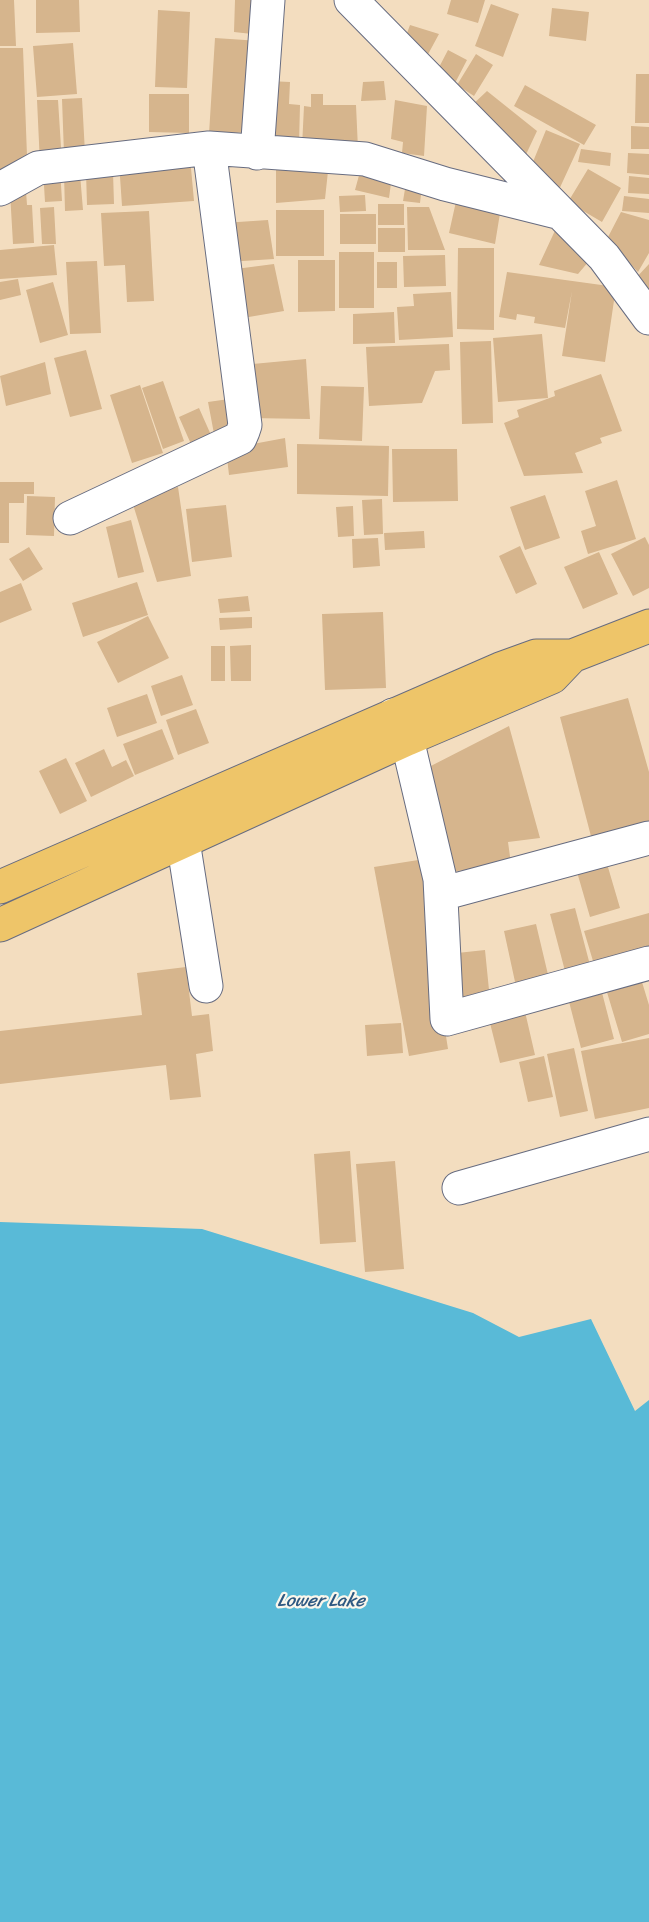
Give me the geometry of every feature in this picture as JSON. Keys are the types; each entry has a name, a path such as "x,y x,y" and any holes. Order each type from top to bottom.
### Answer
{"main road":[{"path":"0,887 400,727 552,677 572,657 649,626"},
{"path":"0,925 183,841 400,727"}],"street":[{"path":"257,153 268,0"},
{"path":"351,0 557,212 604,257 649,318"},
{"path":"70,518 240,438 243,432 245,425 209,148"},
{"path":"0,189 38,168 209,148 365,159 445,184 557,212"},
{"path":"400,727 440,879 447,1019 649,963"},
{"path":"441,894 649,838"},
{"path":"183,841 206,986"},
{"path":"459,1188 649,1134"}],"water":[{"name":"Lower Lake","path":"0,1222 202,1229 473,1313 519,1337 591,1319 635,1411 649,1400 649,1922 0,1922"}],"building":[{"path":"0,0 14,0 16,46 0,46"},
{"path":"36,0 79,0 80,32 36,33"},
{"path":"235,0 254,0 252,34 234,32"},
{"path":"451,0 485,0 478,23 447,14"},
{"path":"491,4 519,14 503,57 475,46"},
{"path":"552,8 589,12 586,41 549,36"},
{"path":"158,10 190,12 187,88 155,87"},
{"path":"410,25 439,34 426,58 403,44"},
{"path":"215,38 260,41 250,132 209,134"},
{"path":"73,43 77,94 37,97 33,46"},
{"path":"0,48 23,48 27,156 0,173"},
{"path":"448,50 467,60 454,85 435,75"},
{"path":"476,54 493,65 474,96 457,85"},
{"path":"636,74 649,74 649,123 635,123"},
{"path":"269,81 290,82 289,104 300,105 299,144 264,142"},
{"path":"384,81 386,100 361,101 363,82"},
{"path":"525,85 596,125 584,145 514,106"},
{"path":"487,91 537,131 522,163 469,108"},
{"path":"149,94 189,94 189,133 149,132"},
{"path":"311,94 323,94 323,105 356,105 358,149 302,147 304,106 311,107"},
{"path":"82,98 85,153 64,154 62,99"},
{"path":"37,100 58,100 62,163 40,164"},
{"path":"395,100 427,106 424,156 402,153 403,142 391,139"},
{"path":"631,126 649,127 649,149 631,149"},
{"path":"546,130 580,144 557,194 528,174"},
{"path":"581,149 611,153 610,166 578,162"},
{"path":"628,153 649,154 649,175 627,173"},
{"path":"190,157 194,201 122,206 119,162"},
{"path":"276,159 329,162 325,199 276,203"},
{"path":"361,168 392,176 389,198 355,190"},
{"path":"43,169 60,169 62,201 45,202"},
{"path":"588,169 621,188 602,222 568,202"},
{"path":"86,172 113,172 114,204 87,205"},
{"path":"64,174 80,174 83,210 65,211"},
{"path":"629,176 649,178 649,194 628,193"},
{"path":"406,183 422,186 420,203 403,201"},
{"path":"26,191 27,205 32,205 34,243 13,244 10,192"},
{"path":"365,195 366,211 340,212 339,196"},
{"path":"624,196 649,199 649,213 622,211"},
{"path":"457,197 501,207 495,244 449,233"},
{"path":"378,204 404,204 404,225 378,225"},
{"path":"54,207 56,244 42,244 40,208"},
{"path":"407,207 429,207 445,250 408,250"},
{"path":"276,210 324,210 324,256 276,256"},
{"path":"149,211 154,301 127,302 125,265 104,266 101,213"},
{"path":"621,212 649,220 649,253 638,272 607,239"},
{"path":"340,214 376,214 376,244 340,244"},
{"path":"268,220 274,259 227,262 223,223"},
{"path":"559,222 595,254 578,274 539,265"},
{"path":"378,228 405,228 405,252 378,252"},
{"path":"54,245 57,275 0,279 0,250"},
{"path":"458,248 494,248 494,330 457,329"},
{"path":"339,252 374,252 374,308 339,308"},
{"path":"445,255 446,286 404,287 403,256"},
{"path":"298,260 335,260 335,311 298,312"},
{"path":"97,261 101,333 70,334 66,262"},
{"path":"377,262 397,262 397,288 377,288"},
{"path":"274,264 284,311 237,319 228,270"},
{"path":"649,264 649,304 635,279"},
{"path":"507,272 616,287 605,362 562,356 572,291 565,328 534,323 535,317 517,314 516,320 499,317"},
{"path":"18,279 21,295 0,300 0,282"},
{"path":"53,282 68,335 40,343 26,290"},
{"path":"451,292 453,337 399,340 397,307 414,306 413,294"},
{"path":"394,312 395,343 353,344 353,314"},
{"path":"542,334 548,398 498,402 493,338"},
{"path":"491,341 493,423 462,424 460,342"},
{"path":"449,344 450,370 435,371 422,403 369,406 366,347"},
{"path":"86,350 102,409 70,417 54,358"},
{"path":"306,359 310,419 249,418 242,365"},
{"path":"45,362 51,394 6,406 0,376"},
{"path":"601,374 622,431 600,438 602,443 575,453 583,473 524,476 504,423 519,417 517,410 555,396 554,391"},
{"path":"163,381 184,441 163,449 142,388"},
{"path":"140,385 163,453 132,463 110,395"},
{"path":"321,386 364,387 362,441 319,439"},
{"path":"229,399 236,435 215,439 208,402"},
{"path":"199,408 211,435 191,444 179,417"},
{"path":"285,438 288,467 229,475 226,449"},
{"path":"297,444 389,446 388,496 297,494"},
{"path":"392,449 457,449 458,501 393,502"},
{"path":"617,480 636,539 588,554 581,531 596,526 585,491"},
{"path":"0,482 34,482 34,494 24,494 24,503 9,503 9,543 0,543"},
{"path":"178,487 191,576 157,582 131,498"},
{"path":"545,495 560,538 525,550 510,507"},
{"path":"27,496 55,497 54,536 26,535"},
{"path":"382,499 383,534 364,535 362,500"},
{"path":"226,505 232,557 192,562 186,509"},
{"path":"353,506 354,536 338,537 336,507"},
{"path":"131,520 144,572 118,578 106,527"},
{"path":"424,531 425,548 385,550 384,533"},
{"path":"645,537 649,545 649,588 633,596 611,554"},
{"path":"378,538 380,566 353,568 352,539"},
{"path":"520,546 537,584 516,594 499,556"},
{"path":"29,547 43,569 23,581 9,559"},
{"path":"599,552 618,594 583,609 564,567"},
{"path":"137,582 148,615 83,637 72,603"},
{"path":"21,583 32,610 0,623 0,592"},
{"path":"248,596 250,611 220,613 218,599"},
{"path":"383,612 386,688 325,690 322,614"},
{"path":"148,616 169,658 118,683 97,642"},
{"path":"252,617 252,628 220,630 219,618"},
{"path":"251,645 251,681 231,681 230,646"},
{"path":"211,646 225,646 225,681 211,681"},
{"path":"182,675 193,705 161,716 151,686"},
{"path":"147,694 157,723 117,737 107,708"},
{"path":"628,698 649,772 649,827 593,844 560,717"},
{"path":"196,709 209,743 178,755 166,720"},
{"path":"509,726 540,838 508,842 511,864 450,872 423,770"},
{"path":"162,729 174,759 135,775 123,744"},
{"path":"104,749 112,767 126,760 134,776 91,797 75,763"},
{"path":"66,758 87,801 60,814 39,771"},
{"path":"605,857 620,908 590,917 575,865"},
{"path":"431,858 433,953 448,1049 409,1056 374,867"},
{"path":"575,908 590,965 565,971 550,914"},
{"path":"649,913 649,956 596,971 584,931"},
{"path":"536,924 550,983 517,991 504,931"},
{"path":"485,950 490,1000 455,1007 448,954"},
{"path":"186,967 192,1016 209,1014 213,1051 196,1054 201,1097 170,1100 166,1065 0,1084 0,1031 142,1015 137,973"},
{"path":"638,969 649,1005 649,1034 622,1042 603,979"},
{"path":"599,981 614,1039 581,1048 566,990"},
{"path":"523,1003 535,1055 500,1063 487,1011"},
{"path":"401,1023 403,1053 367,1056 365,1025"},
{"path":"649,1038 649,1108 595,1119 581,1051"},
{"path":"574,1048 588,1111 560,1117 547,1054"},
{"path":"544,1056 553,1097 528,1102 519,1062"},
{"path":"350,1151 356,1242 320,1244 314,1154"},
{"path":"395,1161 404,1269 365,1272 356,1164"}]}
